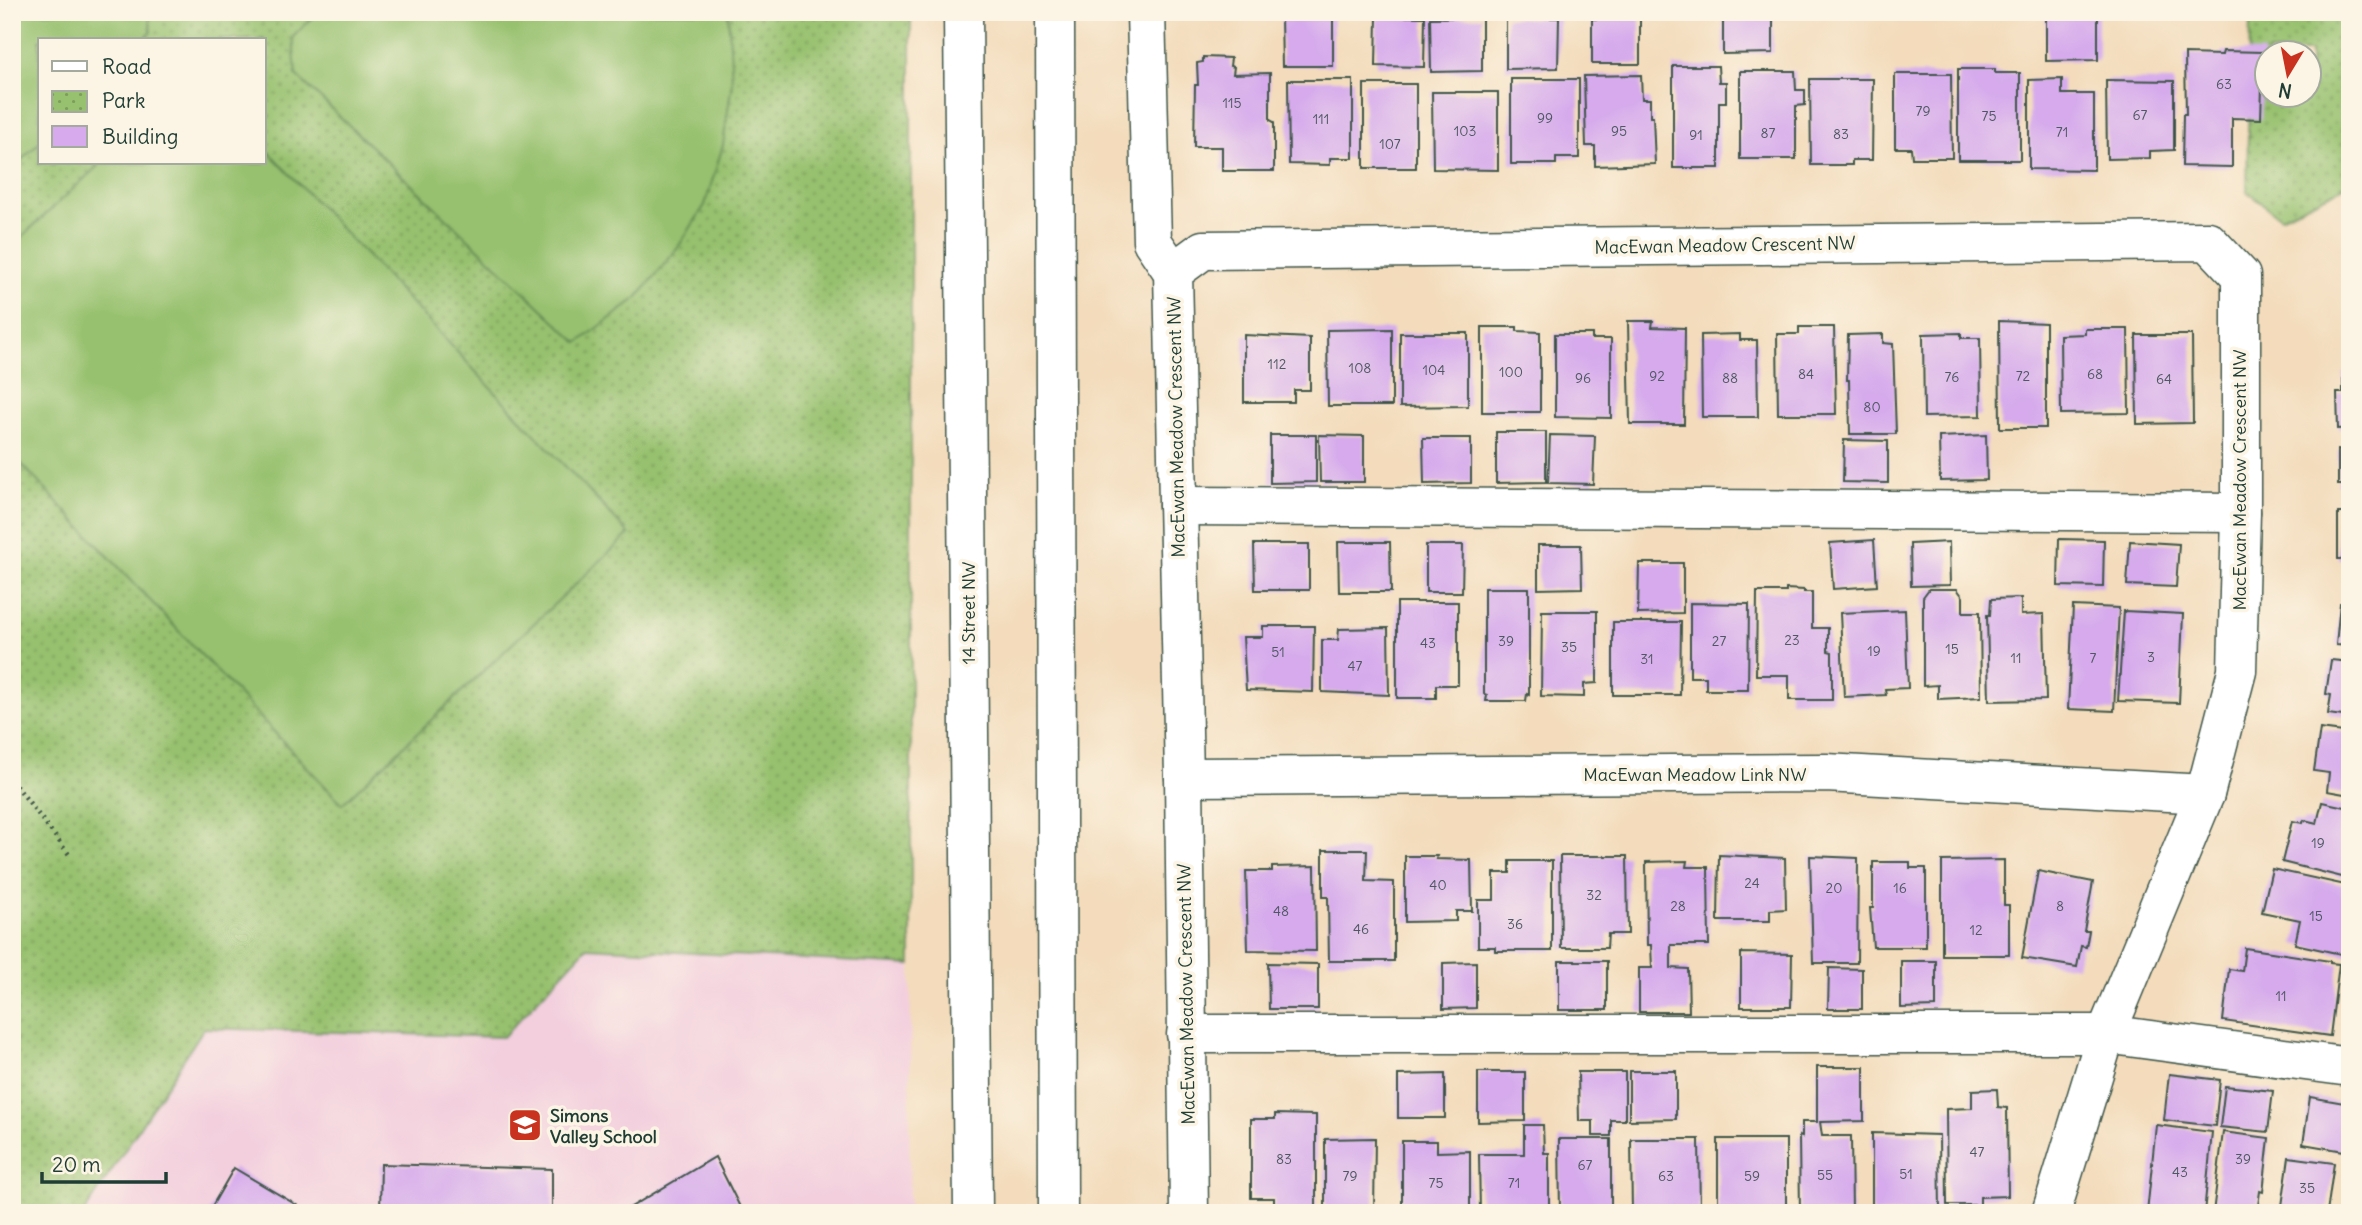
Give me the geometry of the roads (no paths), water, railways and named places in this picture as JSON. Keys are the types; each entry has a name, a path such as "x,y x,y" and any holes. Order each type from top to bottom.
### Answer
{"street":[{"name":"14 Street NW","path":"963,12 973,1213"},
{"path":"1055,12 1058,1213"},
{"path":"1146,12 1152,240 1173,272"},
{"name":"MacEwan Meadow Crescent NW","path":"1189,1213 1184,777 1173,272 1203,250 2208,241 2241,276 2241,512 2237,671 2205,794 2106,1034 2051,1213"},
{"path":"1178,506 2241,512"},
{"name":"MacEwan Meadow Link NW","path":"1184,777 1826,773 2205,794"},
{"path":"1185,1034 2106,1034 2350,1067"}],"place":[{"name":"Simons Valley School","path":"525,1125"}]}
